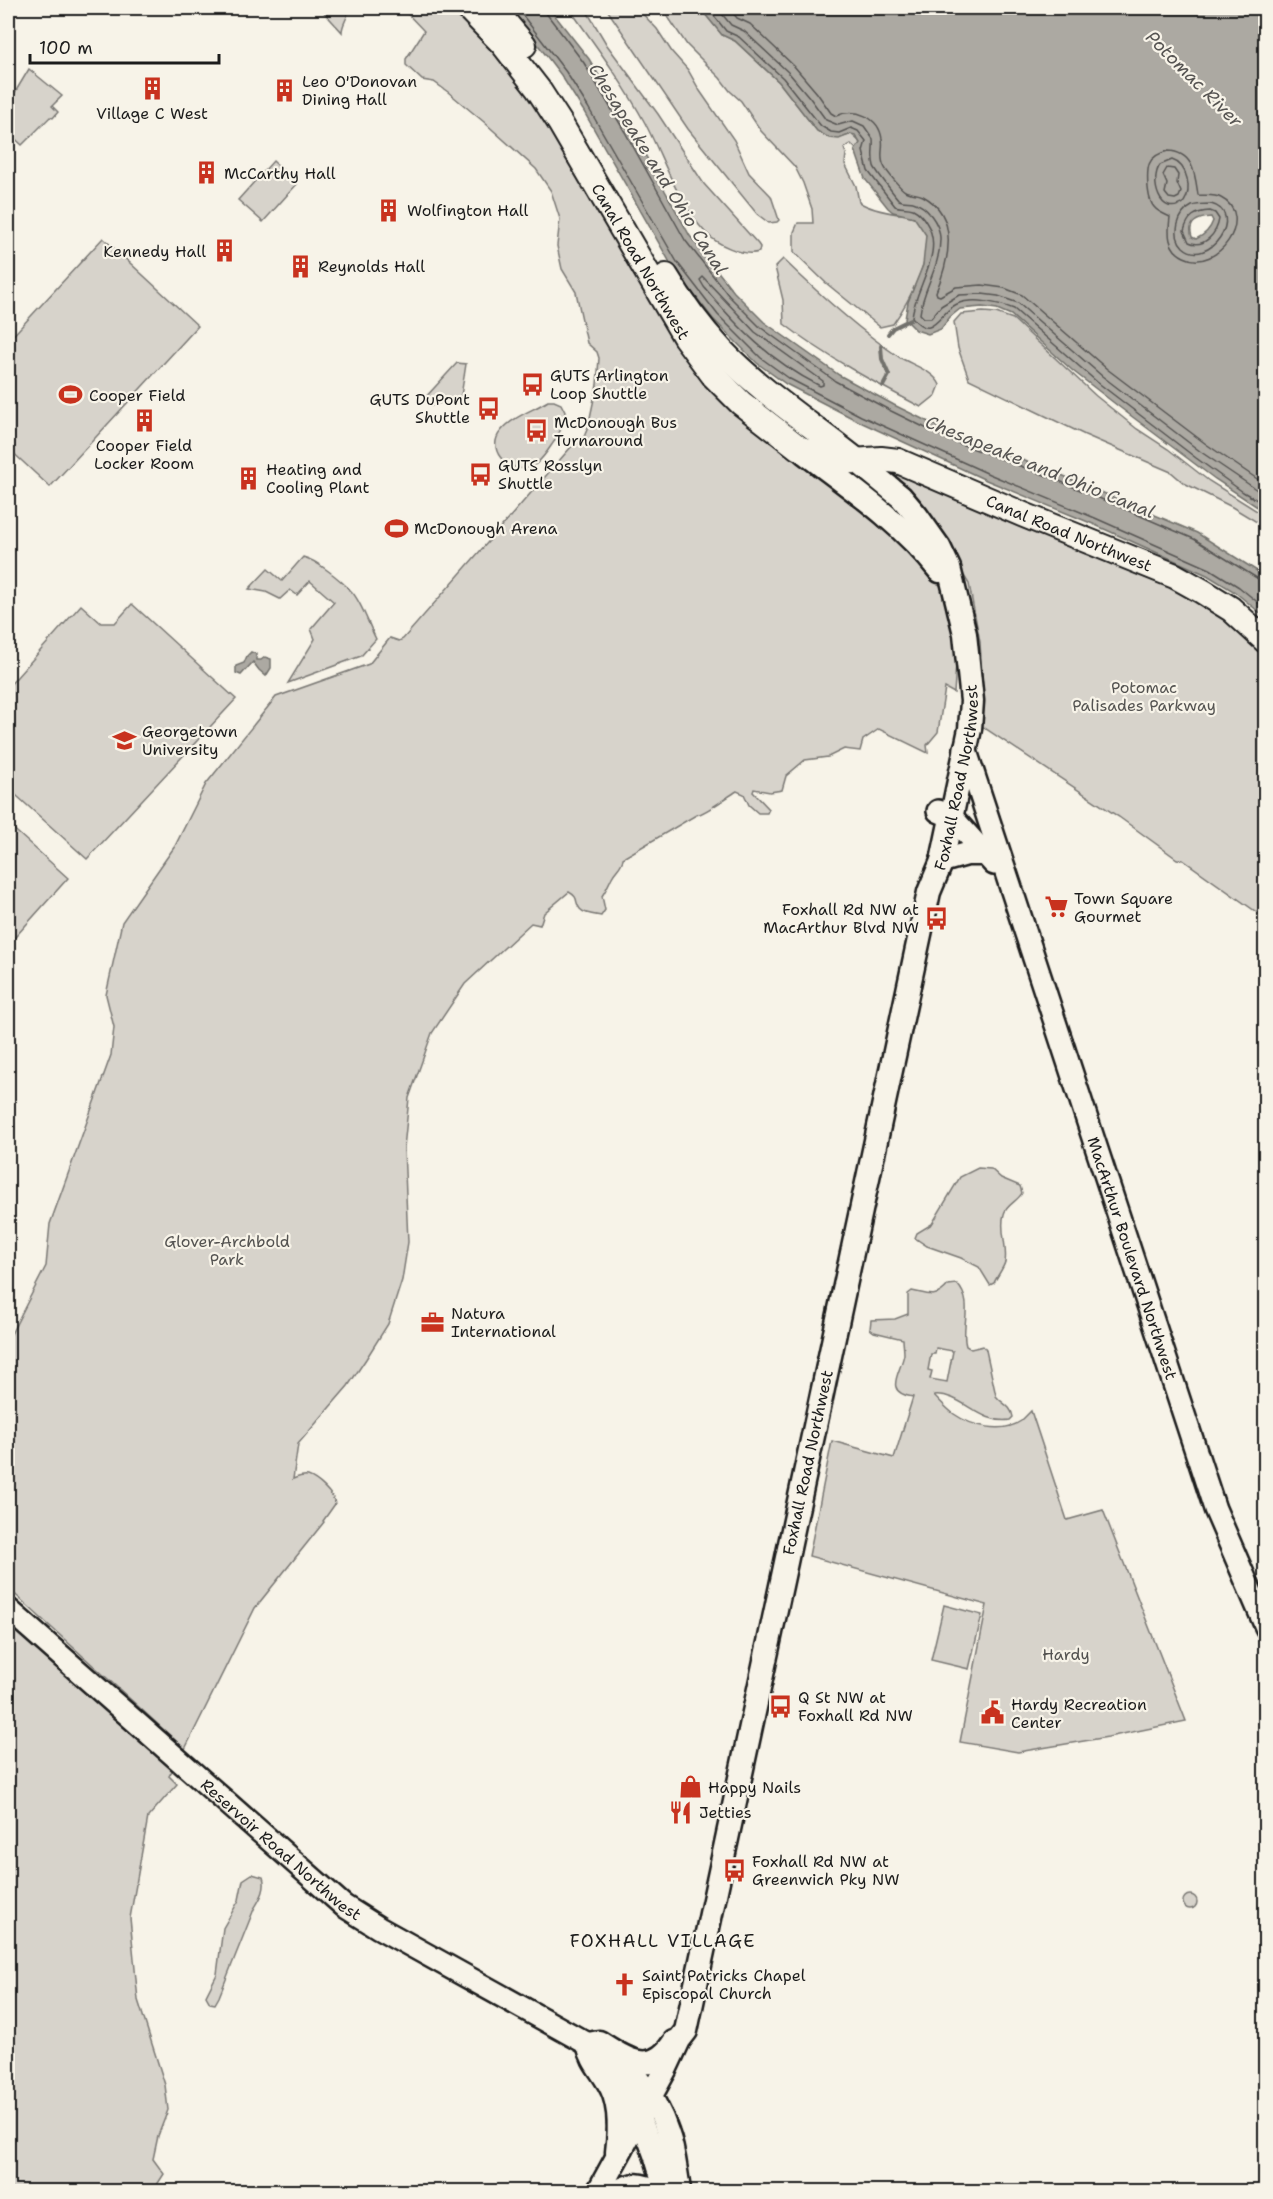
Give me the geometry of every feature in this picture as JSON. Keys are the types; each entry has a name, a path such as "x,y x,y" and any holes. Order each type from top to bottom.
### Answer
{"highway":[{"name":"Canal Road Northwest","path":"468,8 503,44 538,89 565,131 678,326 699,358 741,403 799,448 832,460 898,461 1165,572 1231,609 1266,641"},
{"name":"Canal Road Northwest","path":"493,8 524,45 562,99 669,281 700,325 744,372 857,461"}],"main road":[{"name":"Foxhall Road Northwest","path":"799,448 891,519 924,551 955,590"},
{"name":"Foxhall Road Northwest","path":"857,461 901,497 926,527 944,556 963,622 972,713 965,748 929,857 929,892"},
{"name":"Foxhall Road Northwest","path":"598,2192 616,2159 649,2113 669,2093 687,2053 689,2042 686,2031 929,892 942,861 945,814 968,660"},
{"name":"MacArthur Boulevard Northwest","path":"965,748 1218,1517 1266,1627"},
{"name":"MacArthur Boulevard Northwest","path":"945,814 986,854 1009,885"},
{"path":"942,861 967,854 986,854"},
{"name":"Reservoir Road Northwest","path":"8,1609 344,1906 379,1928 588,2044 630,2100 649,2113 670,2139 680,2192"},
{"path":"616,2159 620,2133 619,2115 610,2084 592,2061 588,2044 599,2042 628,2061 657,2061 686,2031"},
{"name":"Foxhall Road Northwest","path":"611,2192 649,2113"},
{"name":"Reservoir Road Northwest","path":"649,2113 654,2151 665,2192"},
{"path":"617,2192 626,2186 638,2184 644,2184 658,2192"}],"green space":[{"path":"320,8 348,8 342,32"},
{"name":"Glover-Archbold Park","path":"402,8 459,8 505,53 681,339 857,497 932,570 943,591 951,615 957,648 954,693 945,688 938,732 927,745 928,753 879,729 863,740 860,751 844,749 828,757 805,760 786,776 782,790 770,792 754,789 753,792 769,809 767,813 758,813 749,805 744,794 737,791 710,809 623,858 602,896 605,910 601,916 582,911 578,907 575,896 569,892 544,913 540,925 531,923 465,984 432,1033 409,1098 404,1148 408,1242 402,1280 388,1324 348,1386 298,1444 293,1479 304,1476 312,1478 328,1492 335,1504 324,1522 255,1608 185,1749 8,1588 8,1392 11,1385 8,1340 46,1266 50,1224 111,1055 114,1027 106,995 122,922 175,846 206,784 276,697 369,664 390,638 399,641 403,639 572,446 582,442 588,427 597,385 599,358 597,352 587,343 576,292 562,269 557,246 560,219 551,191 536,169 484,122 448,92 434,82 422,80 406,65 406,59 424,31"},
{"path":"569,8 585,8 607,45 658,114 704,184 758,244 759,252 745,253 723,245 710,237 695,220 679,194 636,108"},
{"path":"606,8 637,8 657,29 672,52 688,70 734,140 749,173 771,196 779,220 777,222 769,223 757,214 688,129"},
{"path":"662,8 700,8 722,35 735,41 779,82 817,131 834,137 851,134 860,144 856,149 851,144 844,148 845,164 856,186 859,202 878,210 910,215 922,225 926,238 926,253 922,269 893,324 880,327 826,283 794,252 794,232 798,223 813,223 812,209 795,167 761,131 741,101 687,45"},
{"path":"29,69 62,96 52,106 58,112 22,145 8,132 10,121 8,104"},
{"path":"273,161 297,184 263,222 238,200"},
{"name":"Cooper Field","path":"103,238 198,326 50,487 8,448 8,341"},
{"path":"783,259 869,335 899,357 933,376 940,385 936,395 921,407 851,368 784,324 783,300 775,267"},
{"path":"996,313 1013,319 1096,396 1137,429 1168,449 1209,481 1265,516 1265,527 1232,507 1184,483 1171,472 1085,435 969,379 958,348 954,322 961,314"},
{"path":"457,363 466,364 461,396 431,406 424,399"},
{"path":"548,401 561,404 565,412 556,438 536,464 528,468 511,466 499,455 496,439 506,426"},
{"name":"Potomac Palisades Parkway","path":"903,470 1204,599 1265,651 1265,918 1183,860 1177,859 1119,817 977,723 982,676 980,642 969,584 948,549 891,473"},
{"path":"303,557 322,566 352,592 376,639 361,656 288,683 315,639 311,629 334,602 310,581 297,595 290,590 280,599 266,592 249,589 268,569 282,581"},
{"path":"132,604 236,699 87,859 8,788 8,687 81,605 101,623 115,623"},
{"path":"8,824 68,878 8,945"},
{"path":"978,1168 991,1169 1001,1178 1020,1186 1022,1193 1004,1214 1002,1226 1005,1262 994,1283 990,1285 979,1267 927,1246 915,1238 917,1233 932,1224 960,1177"},
{"name":"Hardy","path":"957,1284 965,1299 966,1346 971,1349 983,1346 986,1350 996,1396 1008,1407 1013,1417 1010,1420 989,1418 953,1398 934,1395 954,1414 969,1422 987,1427 1014,1425 1031,1411 1067,1520 1103,1510 1186,1721 1018,1752 960,1742 987,1605 809,1556 832,1441 894,1458 913,1397 898,1391 896,1386 904,1354 903,1339 874,1332 870,1329 871,1320 895,1319 908,1314 908,1294 912,1291 936,1294 948,1285","holes":["936,1348 953,1351 947,1382 930,1379 932,1371 928,1370 931,1354 935,1354"]},
{"path":"944,1605 982,1615 969,1669 931,1660"},
{"path":"8,1618 173,1769 169,1776 177,1784 148,1817 130,1918 138,2000 165,2085 168,2110 158,2136 153,2159 164,2174 153,2191 8,2191"},
{"path":"252,1874 263,1877 262,1894 219,1997 215,2004 210,2003 206,1996 217,1974 223,1928 239,1900 243,1880"},
{"path":"1187,1895 1193,1895 1197,1902 1193,1909 1187,1909 1183,1905 1183,1899"}],"water":[{"name":"Chesapeake and Ohio Canal","path":"510,8 549,8 589,59 690,236 734,292 764,322 839,375 953,434 1052,471 1197,533 1265,576 1265,617 1235,592 1207,575 1093,524 986,480 858,421 786,384 757,363 713,319 672,266 583,110 561,75"},
{"name":"Potomac River","path":"700,8 1265,8 1265,512 1215,479 1118,406 1073,371 1011,315 997,309 982,307 960,309 941,329 928,334 916,330 905,319 908,302 923,265 926,235 914,217 893,212 888,208 865,179 855,150 860,143 855,135 851,134 839,139 829,138 817,131 779,82 735,41 722,35","holes":["1211,217 1213,221 1205,234 1196,239 1192,237 1192,224 1202,218"]},
{"path":"251,652 256,654 256,660 265,657 271,659 271,668 266,676 253,662 241,675 236,673 236,666 244,663"}],"waterway":[{"path":"888,334 893,328 911,319"},
{"path":"881,346 882,359 889,375 883,386"}],"place":[{"name":"Village C West","path":"152,88"},
{"name":"Leo O'Donovan Dining Hall","path":"284,90"},
{"name":"McCarthy Hall","path":"206,173"},
{"name":"Wolfington Hall","path":"389,210"},
{"name":"Kennedy Hall","path":"224,251"},
{"name":"Reynolds Hall","path":"300,266"},
{"name":"GUTS Arlington Loop Shuttle","path":"532,384"},
{"name":"Cooper Field","path":"71,395"},
{"name":"GUTS DuPont Shuttle","path":"488,408"},
{"name":"Cooper Field Locker Room","path":"144,420"},
{"name":"McDonough Bus Turnaround","path":"536,431"},
{"name":"GUTS Rosslyn Shuttle","path":"480,474"},
{"name":"Heating and Cooling Plant","path":"248,478"},
{"name":"McDonough Arena","path":"396,528"},
{"name":"Georgetown University","path":"124,740"},
{"name":"Town Square Gourmet","path":"1056,907"},
{"name":"Foxhall Rd NW at MacArthur Blvd NW","path":"937,918"},
{"name":"Natura International","path":"433,1322"},
{"name":"Q St NW at Foxhall Rd NW","path":"780,1706"},
{"name":"Hardy Recreation Center","path":"993,1713"},
{"name":"Happy Nails","path":"690,1787"},
{"name":"Jetties","path":"681,1812"},
{"name":"Foxhall Rd NW at Greenwich Pky NW","path":"734,1870"},
{"name":"Saint Patricks Chapel Episcopal Church","path":"624,1984"}],"district":[{"name":"FOXHALL VILLAGE","path":"663,1941"}]}
